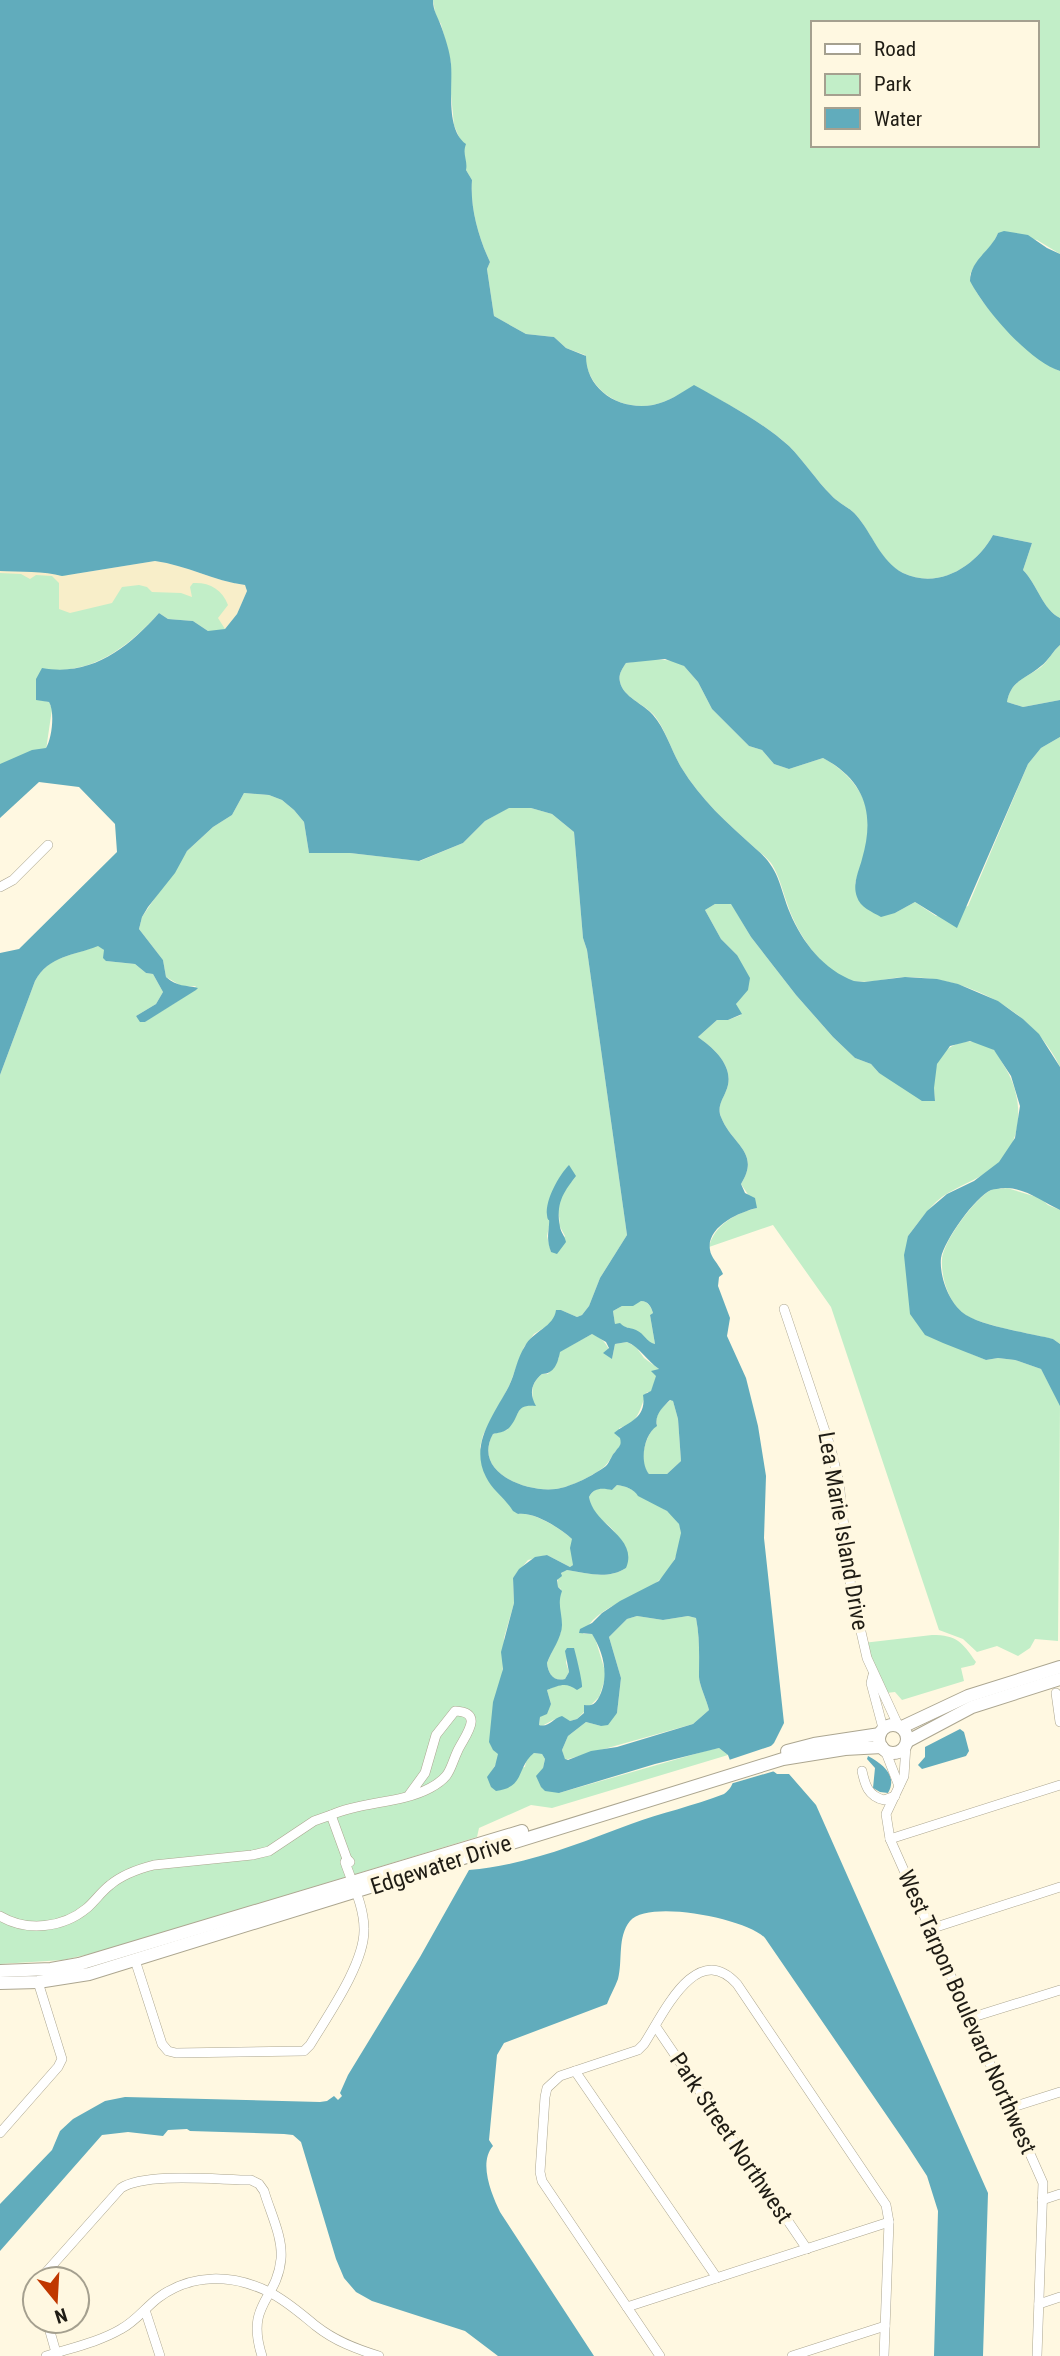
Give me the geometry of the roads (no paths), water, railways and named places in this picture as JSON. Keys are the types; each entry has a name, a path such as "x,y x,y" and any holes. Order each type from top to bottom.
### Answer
{"street":[{"path":"0,887 13,880 48,845"},
{"name":"Lea Marie Island Drive","path":"784,1309 831,1449 839,1483 851,1588 873,1675 871,1682 881,1731"},
{"path":"862,1771 866,1786 873,1796 884,1800 897,1791 879,1740 881,1731 900,1726 968,1696 1060,1667"},
{"name":"Lea Marie Island Drive","path":"873,1675 878,1679 900,1726"},
{"path":"884,1749 897,1752 907,1743 972,1707 1060,1679"},
{"path":"1056,1693 1060,1722"},
{"path":"0,1916 19,1924 37,1926 67,1920 89,1907 109,1885 138,1869 154,1865 252,1856 269,1851 314,1821 349,1807 409,1795 428,1790 453,1768 457,1750 468,1735 472,1723 463,1711 455,1711 436,1735 425,1772 409,1795"},
{"path":"900,1726 906,1733 907,1743"},
{"name":"Edgewater Drive","path":"0,1971 51,1969 79,1964 814,1744 881,1731"},
{"name":"West Tarpon Boulevard Northwest","path":"907,1743 904,1776 886,1814 890,1839 1043,2183 1037,2356"},
{"name":"Edgewater Drive","path":"781,1756 845,1749 884,1749"},
{"path":"425,1772 446,1776"},
{"path":"890,1839 1060,1785"},
{"path":"135,1960 162,2045 168,2051 304,2052 361,1955 364,1928 352,1866 331,1815"},
{"name":"Edgewater Drive","path":"0,1983 38,1982 89,1974 353,1881"},
{"path":"930,1929 1060,1887"},
{"path":"660,2356 542,2181 541,2160 547,2088 560,2076 638,2050 690,1978 714,1970 731,1978 882,2197 889,2222 884,2356"},
{"path":"0,2133 62,2059 38,1982"},
{"path":"970,2018 1060,1990"},
{"name":"Park Street Northwest","path":"656,2027 807,2249"},
{"path":"575,2071 717,2278"},
{"path":"1010,2108 1060,2092"},
{"path":"52,2265 121,2188 129,2183 146,2180 251,2180 259,2184 264,2191 280,2243 279,2269 260,2309 256,2326 262,2356"},
{"path":"1042,2200 1060,2194"},
{"path":"626,2307 889,2222"},
{"path":"46,2356 116,2332 172,2289 201,2280 231,2279 269,2292 294,2307 331,2336 379,2356"},
{"path":"1039,2304 1060,2297"},
{"path":"145,2310 160,2356"},
{"path":"792,2356 885,2326"},
{"path":"51,2335 57,2354"}],"water":[{"path":"0,0 433,0 450,59 451,107 455,128 466,144 466,170 472,180 476,221 490,262 487,269 494,316 526,334 554,337 566,348 586,356 592,379 598,388 617,401 629,405 653,405 694,385 755,420 789,446 831,495 856,515 883,555 903,573 930,579 955,572 977,556 993,535 1032,543 1023,570 1049,609 1060,618 1060,645 1044,664 1016,684 1007,702 1023,707 1060,700 1060,737 1041,748 1028,764 957,928 915,902 881,917 861,904 855,887 866,843 867,814 858,788 838,767 823,758 789,769 774,764 762,750 749,746 712,709 698,682 684,666 665,659 626,663 620,677 625,692 658,721 681,767 697,790 770,864 795,924 815,954 833,970 854,981 864,982 905,977 937,979 958,984 998,1001 1039,1034 1060,1067 1060,1210 1021,1191 1007,1188 991,1190 977,1201 954,1231 943,1250 941,1265 951,1298 966,1315 996,1326 1053,1339 1060,1344 1060,1406 1041,1369 1015,1360 986,1360 943,1343 925,1335 910,1314 904,1255 908,1236 927,1211 947,1194 974,1181 999,1162 1015,1138 1020,1106 1011,1076 994,1050 970,1041 950,1046 937,1064 935,1101 922,1101 879,1073 871,1064 855,1058 833,1037 751,937 731,904 715,904 705,910 721,939 737,955 750,978 748,990 736,1004 742,1014 728,1020 717,1020 698,1037 717,1053 726,1067 728,1083 720,1104 720,1113 726,1127 746,1156 748,1164 741,1184 745,1193 755,1198 757,1208 733,1217 718,1228 710,1242 710,1250 723,1274 719,1277 718,1286 730,1318 727,1336 746,1378 758,1426 766,1476 764,1538 784,1723 768,1749 773,1771 777,1774 789,1774 816,1805 988,2193 983,2356 934,2356 938,2211 927,2176 765,1938 739,1924 698,1914 657,1912 641,1915 630,1921 623,1934 618,1979 607,2004 504,2043 497,2055 489,2140 493,2146 487,2161 490,2188 500,2212 594,2356 498,2356 465,2331 372,2301 356,2292 344,2278 336,2259 301,2142 293,2135 187,2129 168,2130 163,2136 128,2132 102,2135 0,2251 0,2204 52,2150 60,2131 73,2119 105,2101 125,2097 320,2102 334,2096 338,2100 342,2096 340,2093 348,2075 469,1870 532,1859 724,1794 734,1777 728,1755 719,1748 559,1793 545,1791 536,1776 543,1768 545,1759 542,1754 534,1753 528,1758 516,1781 506,1789 496,1791 487,1777 495,1766 498,1754 489,1742 493,1702 503,1669 501,1652 514,1603 513,1578 519,1569 535,1557 547,1555 570,1567 573,1565 570,1548 572,1539 547,1522 513,1511 492,1486 481,1465 482,1441 529,1341 551,1321 556,1310 577,1317 582,1315 589,1306 600,1278 627,1235 587,950 583,938 574,832 552,814 531,808 509,808 485,821 463,843 419,861 350,853 309,853 304,822 294,810 282,800 269,795 244,793 232,815 213,827 187,851 175,873 148,907 139,929 163,960 166,977 178,984 198,988 145,1022 140,1022 136,1016 156,1004 163,992 153,974 146,973 135,964 106,961 103,958 104,950 98,946 55,961 41,972 35,981 0,1075 0,953 19,949 117,852 115,824 79,787 39,782 0,818 0,764 32,750 46,748 50,738 51,706 49,702 36,700 36,679 42,668 77,668 107,657 135,638 159,613 168,619 193,621 208,631 225,629 237,614 247,591 245,585 155,561 62,576 40,572 0,571","holes":["641,1301 650,1306 655,1344 636,1330 620,1323 615,1324 613,1311 622,1306 633,1306","592,1334 606,1342 609,1348 603,1353 612,1359 615,1344 627,1342 659,1369 651,1371 656,1376 651,1391 643,1395 639,1415 614,1433 620,1438 620,1444 606,1466 562,1488 531,1487 505,1477 496,1469 490,1459 488,1447 493,1434 509,1428 521,1409 536,1406 532,1397 533,1385 538,1377 555,1367 560,1352","670,1400 673,1401 678,1419 681,1461 667,1474 649,1474 644,1463 644,1448 649,1435 657,1426 662,1408","617,1485 626,1487 667,1511 679,1524 681,1533 675,1559 659,1581 620,1601 580,1629 579,1633 592,1634 602,1657 604,1683 597,1701 592,1705 584,1705 584,1713 577,1719 570,1721 562,1716 546,1725 539,1725 540,1717 547,1714 551,1704 547,1690 563,1685 577,1690 582,1687 574,1648 567,1648 565,1651 569,1672 565,1679 554,1678 547,1663 562,1630 562,1591 557,1580 562,1576 561,1573 567,1570 604,1575 626,1568 626,1548 599,1516 589,1497 596,1490 612,1490","637,1616 663,1620 688,1616 696,1618 699,1680 709,1710 693,1724 617,1747 565,1759 562,1750 568,1736 586,1722 608,1725 617,1713 621,1678 609,1637 627,1619"]},
{"path":"1004,231 1028,235 1060,254 1060,371 1035,357 1009,333 986,306 970,281 977,261 998,233"},
{"path":"569,1165 576,1176 564,1194 560,1206 560,1227 566,1242 557,1254 551,1252 549,1245 547,1209 554,1188"},
{"path":"960,1729 964,1732 969,1751 966,1756 922,1769 918,1765 925,1757 925,1747"},
{"path":"868,1756 884,1767 890,1776 891,1787 888,1793 873,1788 875,1768 867,1759"}]}
